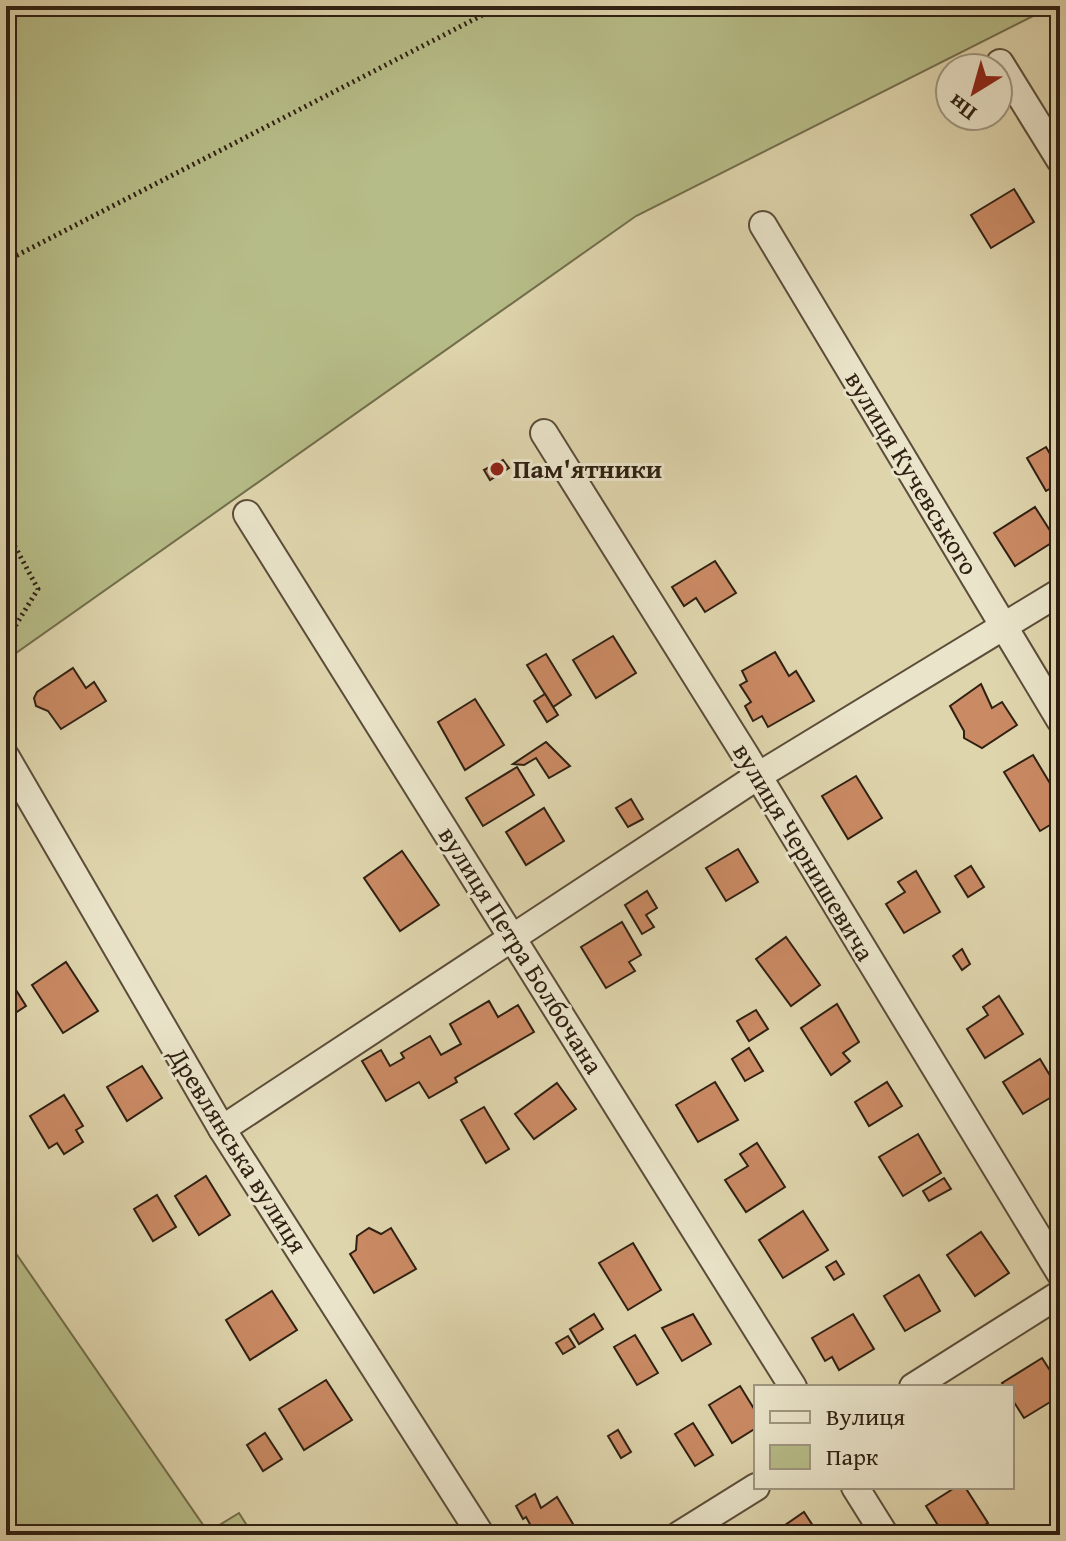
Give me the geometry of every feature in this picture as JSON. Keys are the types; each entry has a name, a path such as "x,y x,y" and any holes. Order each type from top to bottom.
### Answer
{"street":[{"path":"1014,86 1060,160"},
{"name":"вулиця Кучевського","path":"763,225 1060,720"},
{"name":"вулиця Чернишевича","path":"544,433 758,776 1060,1273"},
{"name":"вулиця Петра Болбочана","path":"247,514 792,1385"},
{"path":"222,1129 758,776 1060,592"},
{"name":"Древлянська вулиця","path":"6,757 222,1129 481,1535"},
{"path":"916,1385 1060,1294"},
{"path":"679,1535 754,1488"},
{"path":"856,1489 885,1535"}],"path":[{"path":"6,261 500,6"},
{"path":"6,530 38,589 6,641"}],"green space":[{"path":"6,6 1053,6 962,52 934,52 934,66 636,216 6,660"},
{"path":"6,1239 208,1532 239,1513 253,1535 6,1535"}],"building":[{"path":"1014,189 1034,222 991,248 971,215"},
{"path":"1046,447 1060,471 1060,483 1046,491 1027,458"},
{"name":"Пам'ятники","path":"503,460 509,468 490,480 484,470"},
{"path":"1035,507 1056,540 1015,566 994,533"},
{"path":"715,561 736,593 705,612 696,598 684,606 672,587"},
{"path":"613,636 636,673 596,698 573,660"},
{"path":"775,652 789,676 796,671 814,701 768,727 762,716 753,721 745,706 751,702 740,685 747,681 742,671"},
{"path":"546,654 571,695 553,707 527,665"},
{"path":"73,668 86,688 94,682 106,701 61,729 48,711 36,706 34,698 37,692"},
{"path":"981,684 992,708 1002,702 1017,725 982,748 964,738 964,731 950,706"},
{"path":"545,694 558,715 547,722 534,701"},
{"path":"475,699 504,745 465,770 438,722"},
{"path":"546,742 570,766 549,778 536,758 524,765 513,764"},
{"path":"1033,755 1060,800 1060,819 1040,831 1004,772"},
{"path":"517,767 534,795 483,826 466,798"},
{"path":"856,776 882,818 848,839 822,796"},
{"path":"631,799 643,819 628,827 616,808"},
{"path":"544,808 564,841 526,865 506,832"},
{"path":"738,849 758,882 726,901 706,868"},
{"path":"402,851 439,905 400,931 364,878"},
{"path":"971,866 984,887 968,897 955,876"},
{"path":"916,871 940,912 904,933 886,904 905,892 898,882"},
{"path":"647,891 657,908 646,915 654,927 642,934 625,905"},
{"path":"622,922 641,955 629,962 635,971 606,988 581,947"},
{"path":"786,937 820,985 791,1006 756,959"},
{"path":"962,949 970,964 962,970 953,956"},
{"path":"66,962 98,1011 63,1033 32,985"},
{"path":"6,974 26,1006 6,1019"},
{"path":"999,996 1023,1034 985,1058 967,1029 988,1015 983,1007"},
{"path":"489,1001 498,1017 518,1005 534,1032 455,1078 457,1082 429,1098 419,1082 386,1101 362,1061 381,1050 390,1066 404,1058 401,1053 430,1036 441,1055 461,1044 450,1024"},
{"path":"837,1004 859,1042 843,1053 850,1061 831,1075 801,1028"},
{"path":"756,1010 768,1029 749,1041 737,1021"},
{"path":"749,1048 763,1071 745,1081 732,1059"},
{"path":"1040,1059 1060,1092 1023,1114 1003,1082"},
{"path":"142,1066 162,1098 127,1121 107,1087"},
{"path":"715,1082 738,1120 698,1142 676,1105"},
{"path":"887,1082 902,1106 869,1126 855,1102"},
{"path":"557,1083 576,1109 534,1139 515,1114"},
{"path":"64,1095 83,1126 76,1130 83,1142 64,1154 57,1143 49,1148 30,1116"},
{"path":"484,1107 509,1149 486,1163 461,1120"},
{"path":"918,1134 941,1173 903,1196 879,1157"},
{"path":"757,1143 785,1187 746,1212 725,1180 748,1166 740,1154"},
{"path":"206,1176 230,1215 199,1235 175,1196"},
{"path":"944,1178 951,1189 929,1201 923,1191"},
{"path":"157,1195 176,1227 153,1241 134,1209"},
{"path":"803,1211 828,1250 783,1278 759,1240"},
{"path":"369,1228 381,1234 391,1228 416,1269 374,1293 350,1254 356,1250 357,1236"},
{"path":"981,1232 1009,1273 975,1296 947,1255"},
{"path":"633,1243 661,1290 628,1310 599,1263"},
{"path":"836,1261 844,1274 834,1280 826,1267"},
{"path":"919,1275 940,1311 905,1331 884,1296"},
{"path":"272,1291 297,1330 250,1360 226,1320"},
{"path":"594,1314 603,1329 579,1344 570,1329"},
{"path":"693,1314 711,1344 682,1361 662,1328"},
{"path":"853,1314 874,1349 839,1370 832,1357 825,1361 812,1338"},
{"path":"635,1335 658,1373 637,1385 614,1347"},
{"path":"568,1336 575,1347 563,1354 556,1343"},
{"path":"1042,1358 1060,1386 1060,1396 1024,1418 1014,1402 1014,1385 1002,1383"},
{"path":"326,1380 352,1420 304,1450 279,1409"},
{"path":"740,1386 754,1409 754,1429 732,1443 709,1405"},
{"path":"693,1423 713,1455 695,1466 675,1434"},
{"path":"618,1430 631,1452 621,1458 608,1436"},
{"path":"265,1433 282,1459 263,1471 247,1445"},
{"path":"953,1489 966,1489 988,1523 968,1535 944,1535 926,1506"},
{"path":"535,1494 541,1508 557,1497 573,1524 564,1530 567,1535 536,1535 526,1517 523,1519 516,1506"},
{"path":"804,1512 819,1535 772,1534"}],"place":[{"name":"Пам'ятники","path":"497,469"}]}
